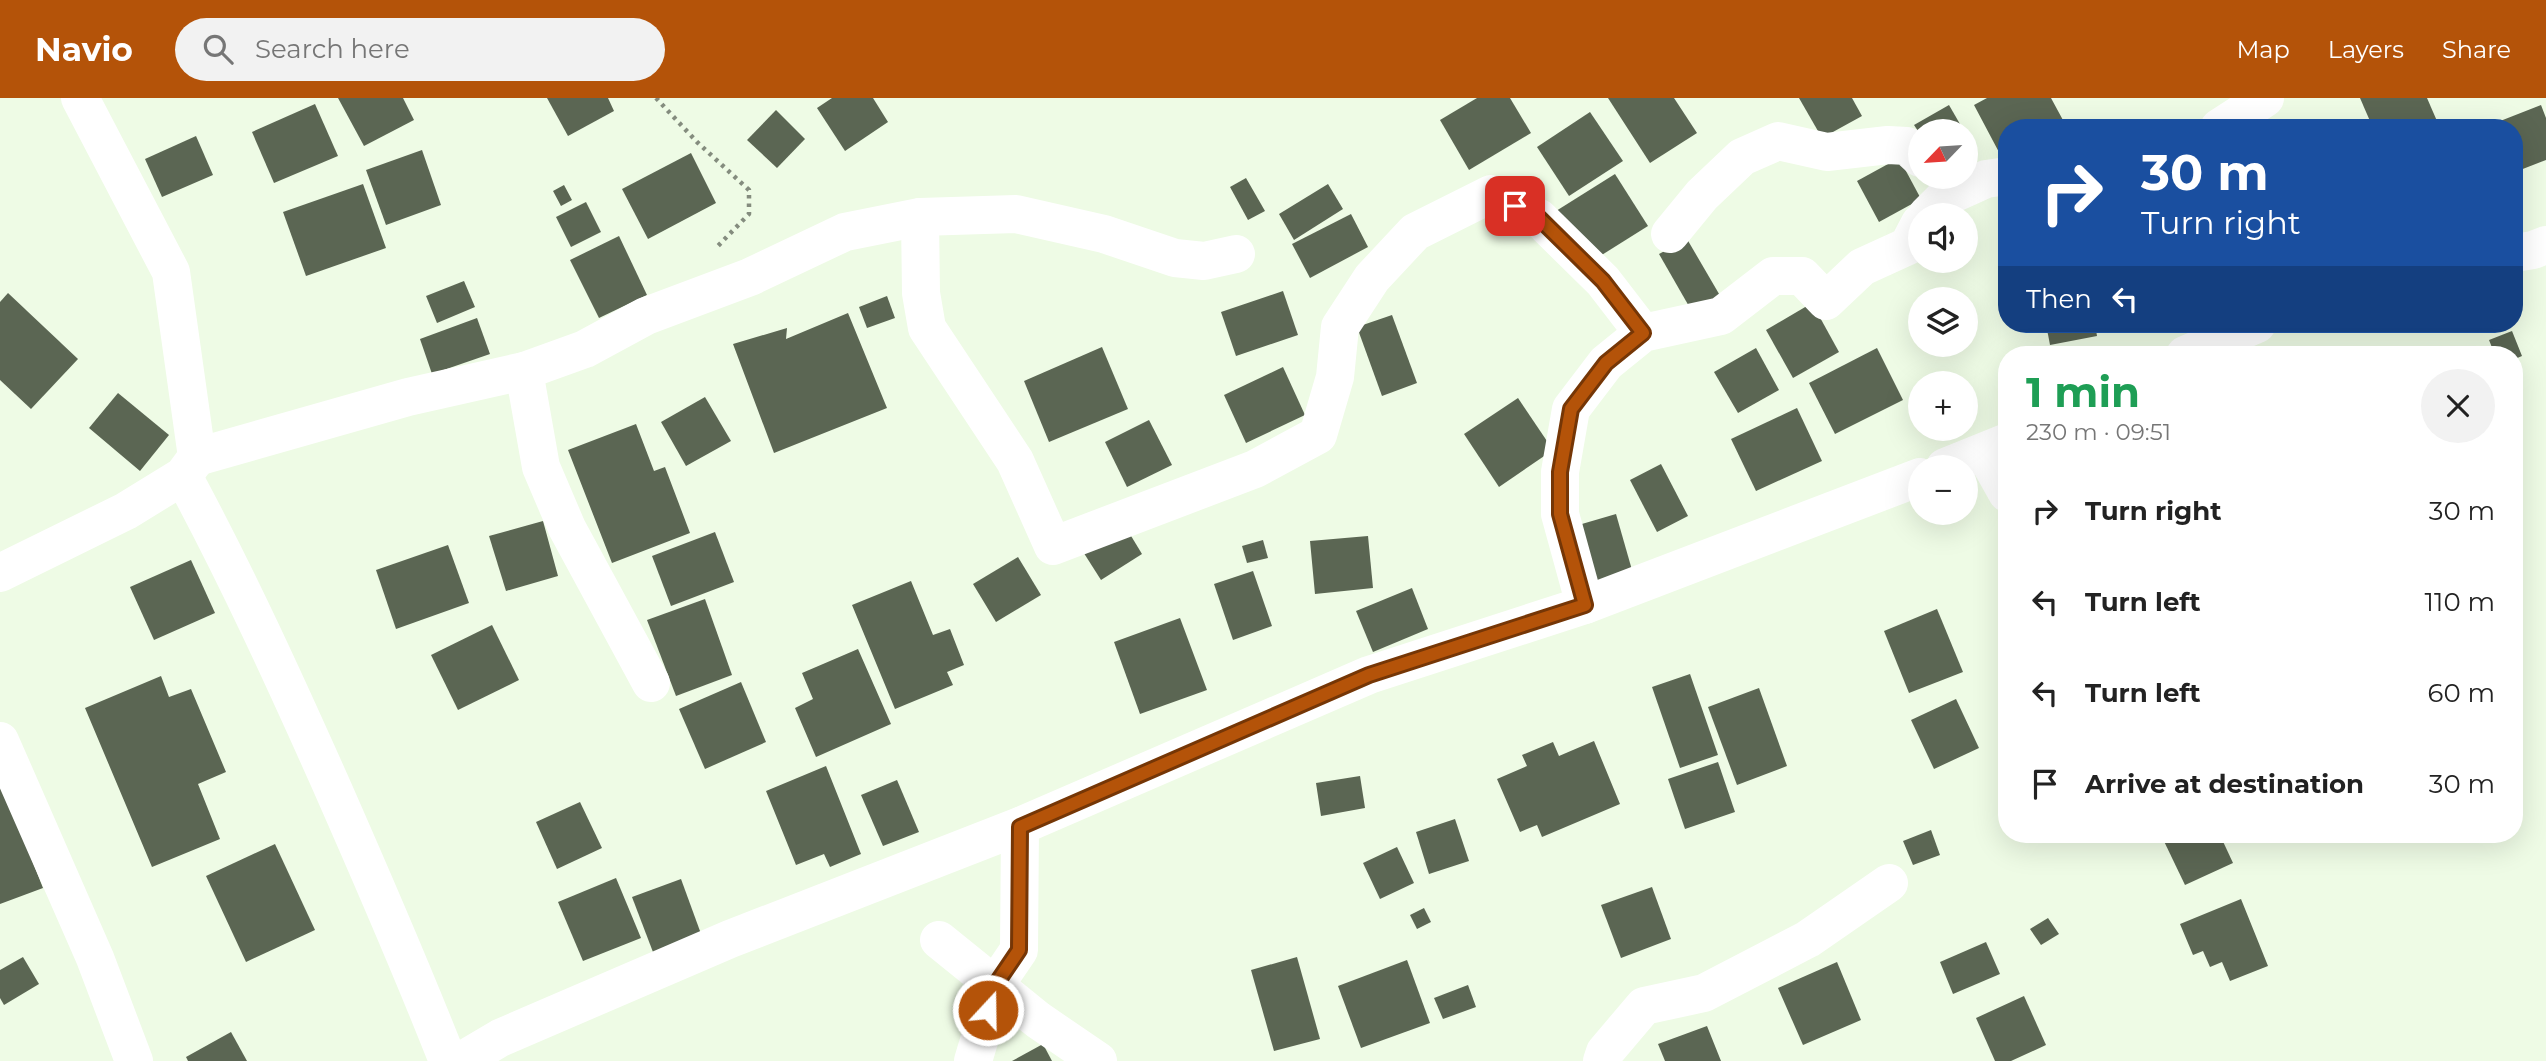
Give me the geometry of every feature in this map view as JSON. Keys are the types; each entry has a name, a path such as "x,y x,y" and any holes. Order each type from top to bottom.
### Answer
{"street":[{"path":"80,98 171,272 190,467 404,951 448,1061"},
{"path":"2233,119 2265,98"},
{"path":"1671,234 1702,195 1742,157 1778,141 1827,152 1888,145 1908,148"},
{"path":"1931,203 1986,179 1998,177"},
{"path":"920,217 921,293 927,328 1015,461 1053,546 1255,469 1318,435 1335,377 1340,327 1372,278 1415,232 1491,194 1539,218 1603,281 1643,333"},
{"path":"0,573 127,511 190,467 408,397 524,371 585,349 646,316 750,277 845,232 920,217 1016,214 1104,234 1174,258 1204,261 1236,254"},
{"path":"2523,252 2546,245"},
{"path":"1585,605 1560,514 1560,472 1571,409 1606,363 1643,333 1721,316 1773,276 1802,276 1826,301 1862,267 1908,246"},
{"path":"2206,346 2236,333"},
{"path":"524,371 541,467 567,528 652,683"},
{"path":"1976,455 1996,447"},
{"path":"461,1061 500,1038 730,939 1020,827 1369,675 1585,605 1908,482"},
{"path":"0,741 95,958 134,1061"},
{"path":"973,1061 996,984 1019,950 1020,827"},
{"path":"1602,1061 1605,1052 1644,1006 1704,993 1808,939 1889,883"},
{"path":"939,940 1038,1020 1098,1061"}],"path":[{"path":"656,98 697,142 749,190 749,214 708,255"}],"building":[{"path":"338,98 403,98 414,120 364,146"},
{"path":"547,98 608,98 614,111 568,136"},
{"path":"832,98 873,98 888,122 845,151 817,108"},
{"path":"1477,98 1510,98 1531,133 1469,170 1440,120"},
{"path":"1608,98 1674,98 1697,133 1650,163"},
{"path":"1799,98 1852,98 1862,116 1822,138"},
{"path":"1987,98 2051,98 2062,119 1998,119 1998,150 1974,105"},
{"path":"2360,98 2427,98 2436,119 2369,119"},
{"path":"315,104 338,156 274,183 252,132"},
{"path":"1949,105 1957,119 1924,119"},
{"path":"2541,105 2546,118 2546,160 2523,169 2523,119 2505,119"},
{"path":"776,110 805,139 777,168 747,140"},
{"path":"1590,112 1623,161 1569,196 1537,147"},
{"path":"196,136 213,175 162,197 145,159"},
{"path":"422,150 441,205 386,225 366,170"},
{"path":"691,153 716,203 648,239 622,189"},
{"path":"1899,158 1908,175 1908,189 1916,189 1921,199 1908,203 1908,206 1879,222 1857,181"},
{"path":"1615,174 1648,226 1589,263 1556,211"},
{"path":"1246,178 1265,211 1248,220 1230,187"},
{"path":"363,184 386,248 306,276 283,212"},
{"path":"1328,184 1343,209 1294,240 1279,214"},
{"path":"564,185 572,200 561,206 553,191"},
{"path":"586,202 601,232 571,247 556,217"},
{"path":"1351,214 1368,247 1310,278 1292,244"},
{"path":"619,236 647,295 599,318 570,260"},
{"path":"1687,239 1722,299 1694,315 1659,254"},
{"path":"464,281 475,307 437,323 426,296"},
{"path":"1283,291 1298,335 1236,356 1221,312"},
{"path":"8,293 78,359 31,409 0,380 0,302"},
{"path":"887,296 895,318 867,328 859,307"},
{"path":"1812,303 1839,352 1793,378 1766,330"},
{"path":"848,313 887,408 774,453 733,344 787,328 786,339"},
{"path":"1392,315 1417,383 1382,396 1357,327"},
{"path":"477,318 490,354 432,374 420,339"},
{"path":"2048,333 2096,333 2097,336 2050,345"},
{"path":"2513,333 2518,346 2491,346 2489,340"},
{"path":"1102,347 1128,409 1049,442 1024,381"},
{"path":"1756,348 1779,390 1738,413 1714,372"},
{"path":"1877,348 1903,400 1835,434 1809,383"},
{"path":"1283,367 1305,415 1246,443 1224,395"},
{"path":"118,393 169,435 140,471 89,428"},
{"path":"705,397 731,441 686,466 661,422"},
{"path":"1518,398 1553,450 1499,487 1464,434"},
{"path":"1797,408 1822,461 1756,491 1731,439"},
{"path":"1149,420 1172,465 1127,487 1105,442"},
{"path":"636,424 654,471 665,467 690,533 612,563 568,450"},
{"path":"1661,464 1688,516 1657,532 1630,480"},
{"path":"1616,514 1634,577 1594,589 1575,526"},
{"path":"543,521 558,576 506,591 489,536"},
{"path":"1122,521 1142,554 1101,580 1080,547"},
{"path":"715,532 734,582 671,606 652,556"},
{"path":"1368,536 1373,588 1315,594 1310,541"},
{"path":"1263,540 1268,558 1247,563 1242,546"},
{"path":"448,545 469,603 396,629 376,570"},
{"path":"1018,557 1041,595 996,622 973,584"},
{"path":"191,560 215,613 154,640 130,587"},
{"path":"1253,571 1272,626 1233,640 1214,584"},
{"path":"911,581 933,635 950,629 964,665 947,672 953,685 895,709 852,605"},
{"path":"1412,588 1428,629 1373,652 1356,611"},
{"path":"705,599 732,675 676,696 647,620"},
{"path":"1937,609 1963,672 1909,693 1884,631"},
{"path":"1180,618 1207,690 1140,714 1114,642"},
{"path":"492,625 519,680 458,710 431,655"},
{"path":"858,649 891,724 816,757 795,708 813,699 802,673"},
{"path":"1690,674 1718,755 1680,768 1652,687"},
{"path":"161,676 169,697 191,689 226,772 198,784 220,839 152,867 85,708"},
{"path":"741,682 766,742 705,769 679,709"},
{"path":"1759,688 1787,766 1737,785 1708,707"},
{"path":"1956,699 1979,748 1934,769 1911,720"},
{"path":"1594,741 1620,804 1542,837 1537,825 1520,832 1497,779 1527,766 1522,755 1553,742 1559,756"},
{"path":"1718,762 1735,812 1685,829 1668,779"},
{"path":"826,766 861,854 830,867 824,854 796,865 766,791"},
{"path":"1360,776 1365,808 1321,816 1316,783"},
{"path":"0,778 43,888 0,904"},
{"path":"897,780 919,832 883,846 861,795"},
{"path":"580,802 602,848 557,869 536,822"},
{"path":"1455,819 1469,861 1429,874 1416,832"},
{"path":"1931,830 1940,855 1913,865 1903,841"},
{"path":"2165,843 2224,843 2233,863 2185,885"},
{"path":"275,844 315,930 246,962 206,876"},
{"path":"1397,847 1414,883 1380,899 1363,863"},
{"path":"616,878 641,938 583,961 558,902"},
{"path":"681,879 704,942 656,960 632,897"},
{"path":"1652,887 1671,939 1621,958 1601,905"},
{"path":"2241,899 2268,966 2230,981 2222,962 2210,967 2203,951 2193,955 2180,924"},
{"path":"1424,908 1431,922 1417,929 1410,915"},
{"path":"2048,918 2059,934 2041,945 2030,929"},
{"path":"1986,942 2000,974 1953,994 1940,962"},
{"path":"23,957 39,984 4,1005 0,998 0,970"},
{"path":"1297,957 1320,1039 1274,1051 1251,970"},
{"path":"1407,960 1430,1023 1361,1048 1338,986"},
{"path":"1837,962 1861,1020 1803,1045 1778,988"},
{"path":"1468,985 1476,1007 1443,1019 1434,998"},
{"path":"2024,996 2046,1045 2011,1061 1995,1061 1976,1018"},
{"path":"1707,1026 1721,1061 1665,1061 1658,1044"},
{"path":"231,1032 247,1061 188,1061 186,1057"},
{"path":"1043,1044 1052,1061 1012,1061"}],"route":[{"path":"988,1010 996,984 1019,950 1020,827 1369,675 1585,605 1560,514 1560,472 1571,409 1606,363 1643,333 1603,281 1539,218 1515,206"}]}
